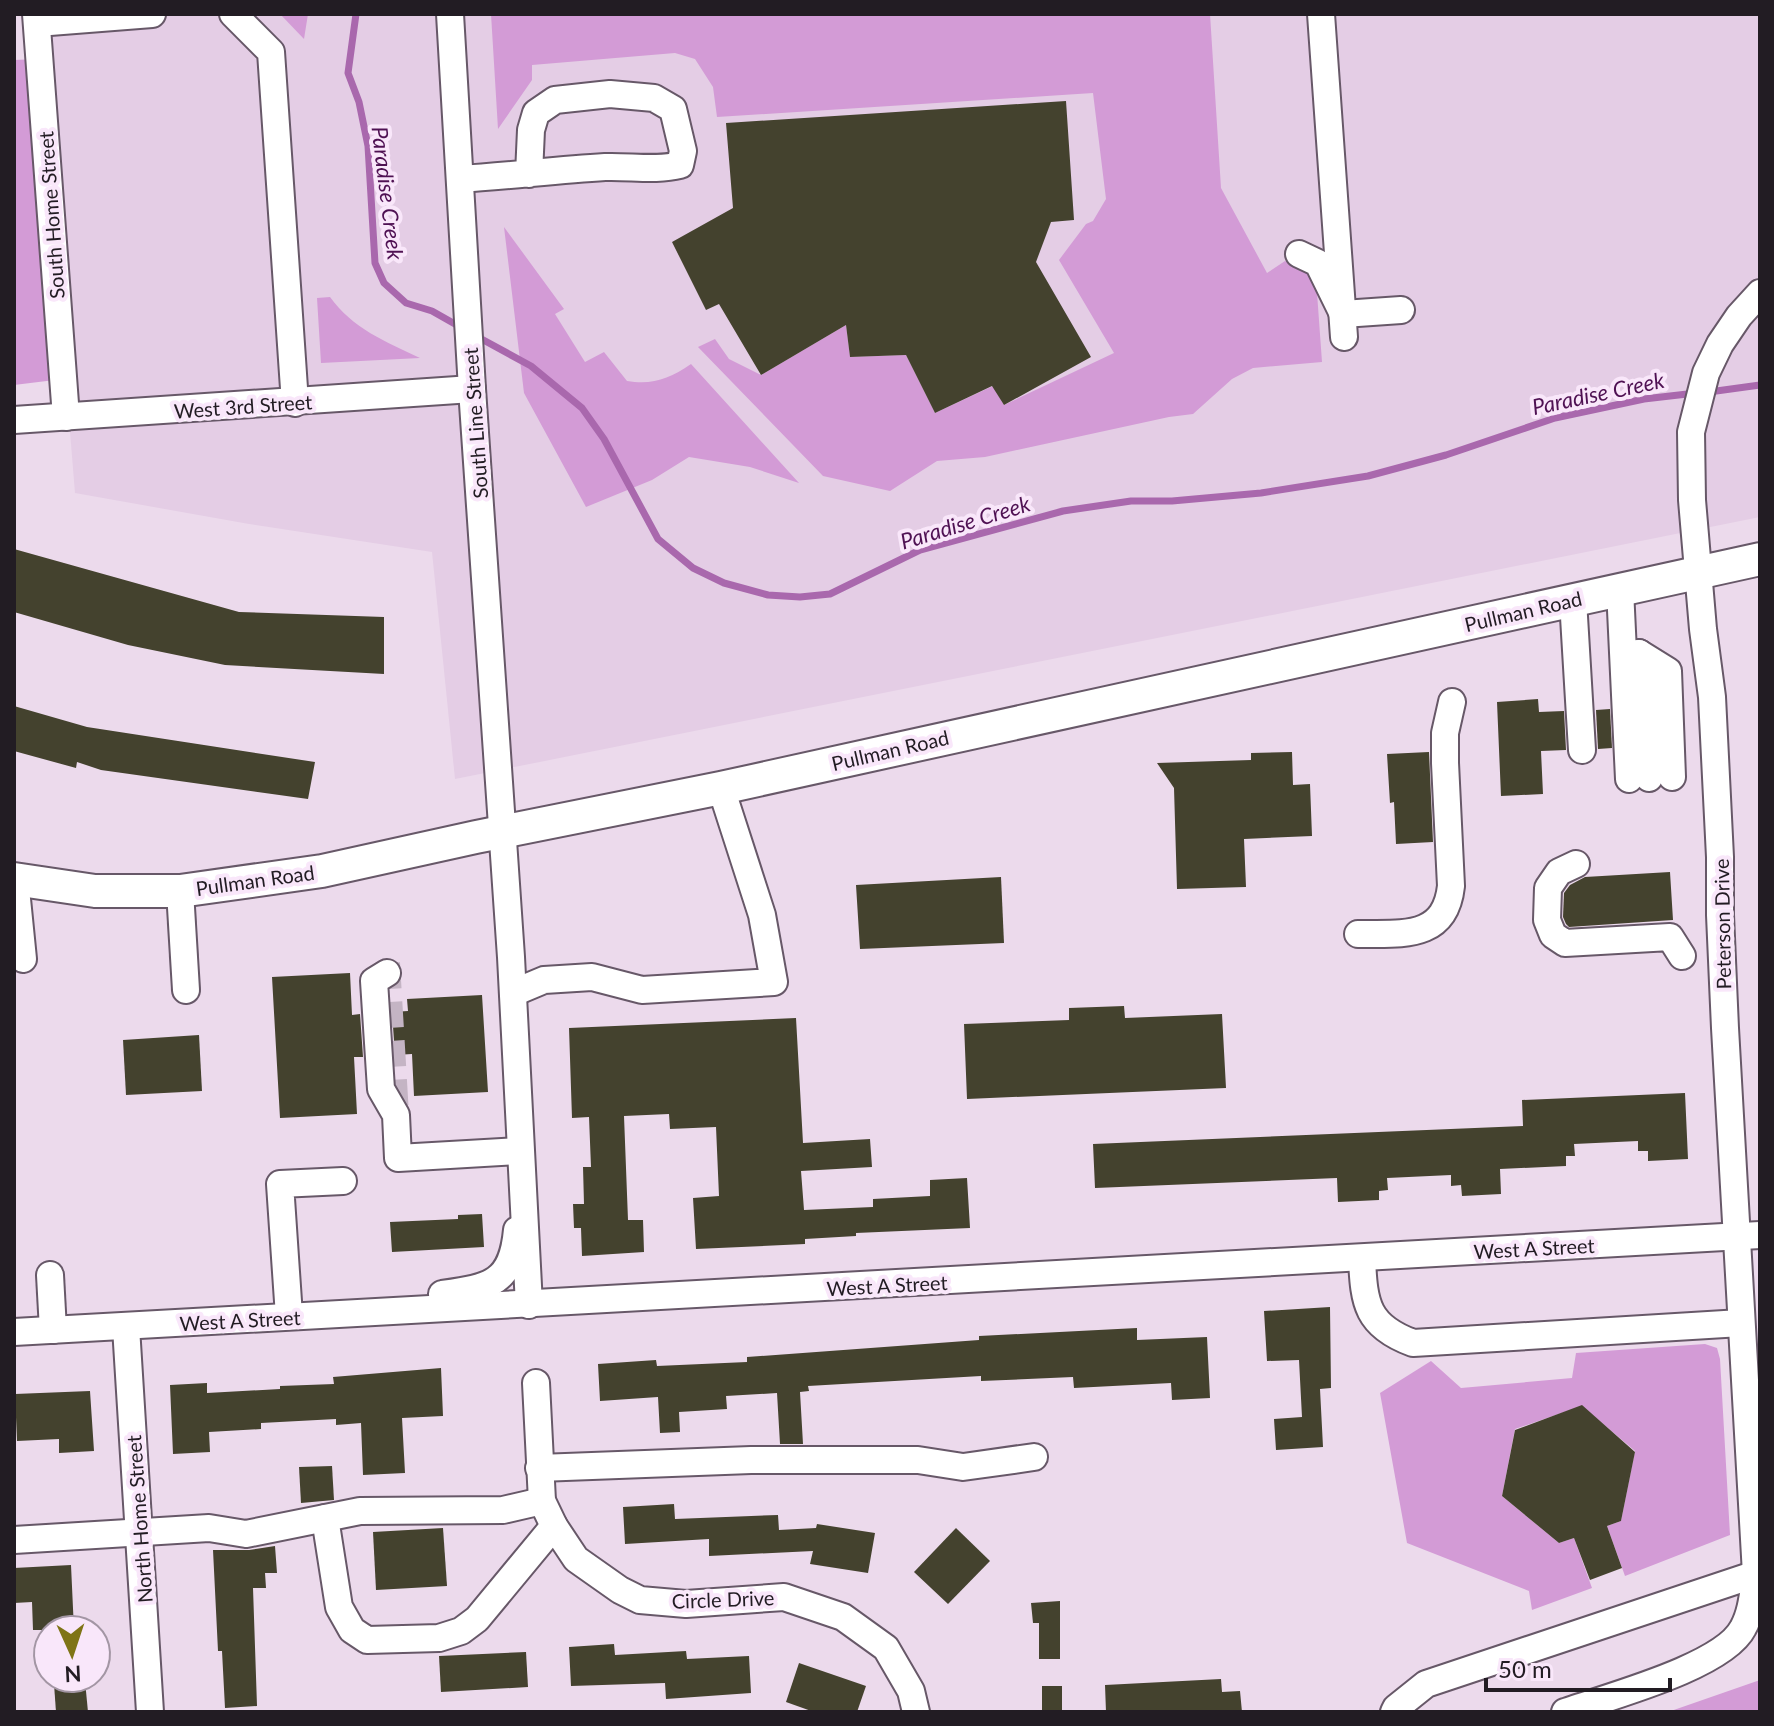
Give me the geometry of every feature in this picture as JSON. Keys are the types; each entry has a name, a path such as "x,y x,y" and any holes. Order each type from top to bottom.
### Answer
{"main road":[{"name":"Pullman Road","path":"15,879 95,891 180,891 322,871 721,788 1760,559"}],"street":[{"path":"36,18 152,14"},
{"path":"233,14 271,52 295,403"},
{"name":"South Line Street","path":"450,14 471,378 513,993 520,1161"},
{"path":"1321,14 1344,326"},
{"name":"South Home Street","path":"36,18 66,417"},
{"path":"460,179 529,174 585,168 667,168 680,165 683,151 673,109 654,98 610,94 555,100 536,113 531,130 529,174"},
{"path":"1299,254 1318,263 1344,326"},
{"name":"Peterson Drive","path":"1565,1712 1700,1664 1727,1648 1743,1629 1756,1574 1741,1323 1748,1236 1721,950 1712,697 1692,500 1691,432 1706,373 1720,344 1760,293"},
{"path":"1344,326 1401,310"},
{"name":"West 3rd Street","path":"14,420 295,403 471,378"},
{"path":"1620,589 1650,778"},
{"path":"1573,600 1582,750"},
{"path":"1358,934 1416,931 1430,927 1446,909 1451,886 1445,733 1452,702"},
{"path":"513,993 544,980 592,977 642,990 774,982 762,915 721,788"},
{"path":"1576,864 1559,872 1548,888 1547,920 1553,935 1565,943 1670,937 1682,956"},
{"path":"15,879 23,959"},
{"path":"180,891 186,990"},
{"path":"387,973 374,981 381,1089 396,1115 398,1158 520,1161"},
{"path":"520,1161 529,1305"},
{"path":"343,1181 280,1184 289,1316 476,1289 500,1279 515,1252 520,1161"},
{"name":"West A Street","path":"14,1332 1748,1236"},
{"path":"1362,1259 1367,1307 1377,1323 1393,1335 1413,1343 1741,1323"},
{"path":"50,1275 53,1330"},
{"name":"North Home Street","path":"126,1327 150,1712"},
{"name":"Circle Drive","path":"536,1383 542,1501 576,1559 640,1600 686,1604 784,1597 843,1617 886,1648 911,1691 916,1712"},
{"path":"539,1468 751,1460 918,1460 963,1467 1034,1457"},
{"path":"14,1540 209,1528 246,1534 360,1511 503,1510 542,1501"},
{"path":"325,1518 339,1607 352,1630 367,1640 439,1638 461,1631 477,1619 554,1526"},
{"path":"1394,1712 1426,1684 1756,1574"}],"shaded area":[{"path":"36,14 1760,14 1760,517 455,779 432,552 75,493"},
{"path":"280,14 308,14 304,39"},
{"path":"491,14 1210,14 1221,188 1267,273 1285,261 1305,269 1316,279 1322,362 1253,368 1232,379 1193,414 985,457 937,461 890,491 823,476 698,347 715,339 729,359 761,375 846,325 850,357 906,355 935,413 993,386 1004,405 1114,353 1059,260 1086,224 1093,221 1106,199 1093,93 717,117 713,87 695,59 675,53 532,65 532,80 498,129"},
{"path":"39,59 63,379 14,385 14,60"},
{"path":"504,227 564,309 555,314 585,362 604,352 627,381 636,382 660,380 691,364 799,483 750,467 689,457 652,480 586,507 524,393"},
{"path":"330,297 359,326 420,358 321,363 317,298"},
{"path":"1705,1344 1717,1348 1720,1359 1730,1535 1625,1576 1607,1526 1621,1521 1635,1451 1582,1406 1515,1429 1502,1496 1559,1543 1574,1538 1592,1588 1532,1610 1529,1591 1407,1543 1380,1393 1431,1361 1461,1388 1572,1378 1576,1353"},
{"path":"1760,1680 1760,1712 1668,1712"}],"building":[{"path":"1066,101 1074,220 1051,222 1036,262 1091,357 1004,405 992,386 935,413 906,355 850,357 846,325 761,375 719,304 706,310 672,242 733,208 726,123"},
{"path":"14,549 239,612 384,617 384,674 225,665 128,645 14,612"},
{"path":"1538,699 1539,712 1564,711 1566,750 1541,751 1543,794 1501,796 1497,702"},
{"path":"14,706 87,727 315,762 308,799 101,770 77,762 76,768 14,751"},
{"path":"1610,709 1612,748 1598,749 1596,710"},
{"path":"1292,752 1293,785 1310,784 1312,836 1244,839 1246,887 1177,889 1174,788 1157,763 1251,760 1251,753"},
{"path":"1429,752 1433,842 1396,844 1387,754"},
{"path":"1670,872 1673,920 1569,927 1566,924 1563,917 1564,893 1570,885 1585,877"},
{"path":"1001,877 1004,943 860,949 856,885"},
{"path":"350,973 352,1015 360,1014 363,1057 354,1057 357,1114 280,1118 272,977"},
{"path":"482,995 488,1092 414,1096 412,1054 395,1055 392,1012 408,1011 407,999"},
{"path":"1124,1006 1125,1018 1222,1014 1226,1088 967,1099 964,1024 1069,1020 1069,1008"},
{"path":"796,1018 803,1143 870,1139 872,1167 801,1171 804,1210 873,1207 873,1199 930,1196 930,1180 967,1178 970,1228 856,1233 856,1236 805,1239 805,1244 696,1249 693,1198 719,1196 716,1127 670,1129 669,1114 624,1116 628,1220 643,1220 644,1252 582,1256 581,1228 574,1228 573,1204 584,1204 583,1167 591,1167 589,1117 572,1118 569,1028"},
{"path":"199,1035 202,1091 126,1095 123,1040"},
{"path":"1685,1093 1688,1159 1648,1161 1648,1151 1638,1151 1638,1141 1574,1144 1575,1156 1566,1156 1566,1166 1500,1169 1501,1194 1462,1196 1461,1185 1451,1186 1451,1175 1387,1178 1388,1190 1379,1191 1379,1200 1338,1202 1337,1178 1095,1188 1093,1144 1523,1126 1522,1100"},
{"path":"482,1214 484,1247 392,1252 390,1222 458,1219 458,1215"},
{"path":"1330,1307 1331,1388 1320,1389 1323,1447 1276,1450 1274,1419 1302,1417 1299,1360 1267,1361 1264,1311"},
{"path":"1137,1328 1137,1340 1207,1337 1210,1398 1172,1400 1171,1383 1074,1388 1073,1377 981,1381 981,1376 808,1386 809,1391 800,1392 803,1444 780,1444 777,1393 726,1396 727,1409 679,1412 680,1432 660,1433 658,1397 600,1401 598,1364 656,1360 657,1366 747,1362 747,1357 979,1340 979,1336"},
{"path":"441,1368 443,1416 402,1418 405,1473 363,1475 361,1423 336,1425 336,1419 261,1423 261,1429 209,1432 210,1452 173,1454 170,1385 207,1383 207,1393 280,1389 280,1386 334,1384 333,1377"},
{"path":"90,1391 94,1451 59,1453 59,1439 17,1441 15,1394"},
{"path":"1582,1405 1635,1452 1621,1521 1607,1526 1622,1568 1590,1580 1574,1538 1559,1543 1502,1496 1515,1430"},
{"path":"332,1466 334,1500 301,1503 299,1467"},
{"path":"674,1504 675,1519 778,1515 779,1530 816,1528 817,1524 875,1533 868,1573 810,1564 813,1551 709,1556 709,1539 625,1544 623,1507"},
{"path":"443,1528 447,1586 376,1590 373,1532"},
{"path":"956,1528 990,1561 948,1604 914,1572"},
{"path":"275,1546 277,1573 265,1573 266,1588 253,1588 257,1706 225,1708 222,1651 218,1651 213,1550"},
{"path":"71,1565 73,1614 32,1614 32,1602 14,1603 14,1568"},
{"path":"1060,1601 1060,1659 1039,1659 1039,1623 1033,1623 1031,1603"},
{"path":"614,1644 615,1655 686,1651 687,1659 749,1656 751,1693 666,1699 665,1683 571,1686 569,1647"},
{"path":"526,1652 528,1687 441,1692 439,1656"},
{"path":"799,1663 866,1686 857,1712 814,1712 786,1702"},
{"path":"1221,1679 1222,1692 1240,1691 1242,1712 1106,1712 1105,1685"},
{"path":"1042,1686 1062,1686 1062,1712 1042,1712"},
{"path":"55,1694 86,1694 88,1712 56,1712"}],"waterway":[{"name":"Paradise Creek","path":"356,14 348,73 359,102 368,146 375,263 384,283 406,303 432,311 462,328"},
{"name":"Paradise Creek","path":"476,336 531,366 582,408 604,439 658,539 693,568 724,583 768,595 800,597 830,594 920,550 1063,511 1131,501 1172,501 1261,493 1368,476 1446,455 1555,418 1644,399 1696,393"},
{"name":"Paradise Creek","path":"1709,392 1760,385"}],"tunnel":[{"path":"387,963 396,1115"}]}
